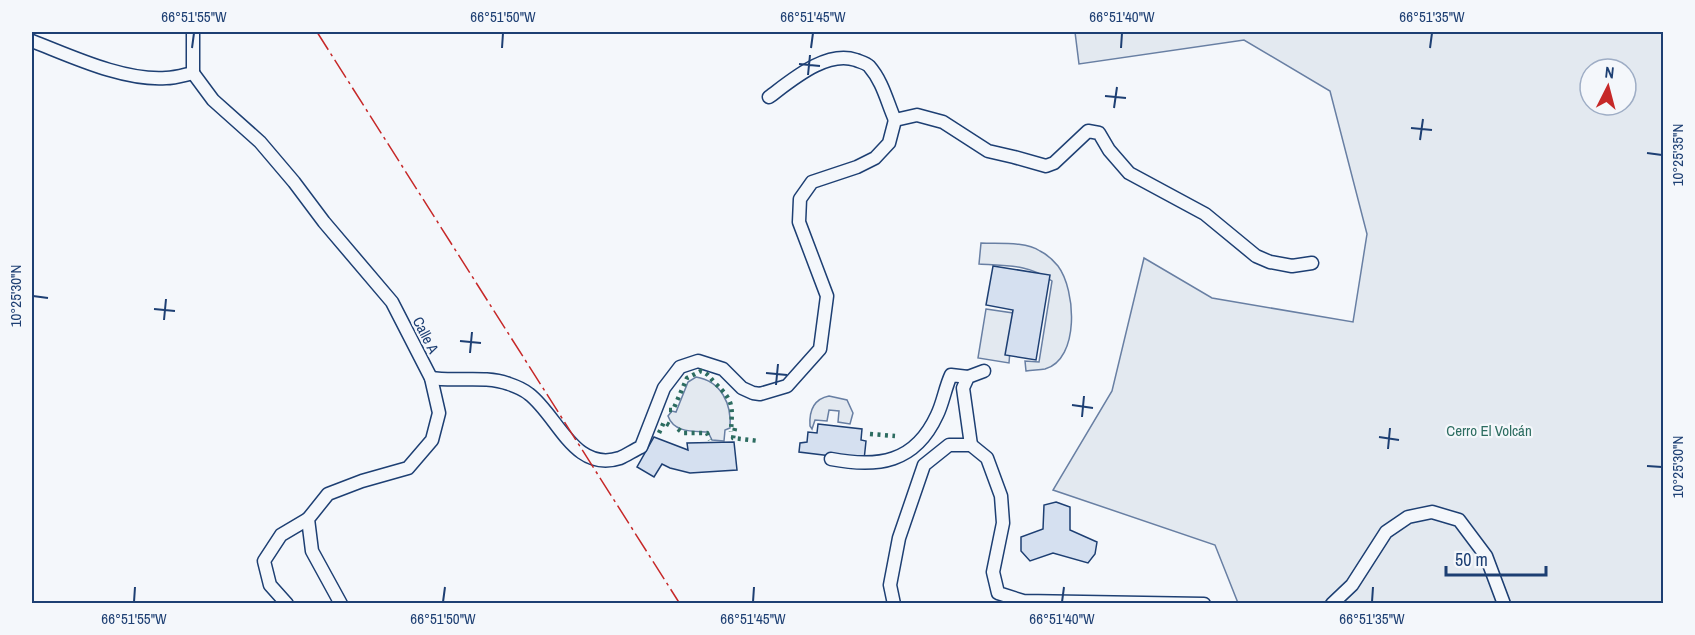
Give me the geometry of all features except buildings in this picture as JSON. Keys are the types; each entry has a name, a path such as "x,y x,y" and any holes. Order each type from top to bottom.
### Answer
{"street":[{"path":"32,41 74,57 139,76 166,78 193,73 192,32"},
{"path":"431,378 507,383 529,394 550,416 571,444 582,453 601,460 620,458 641,447 664,388 680,367 698,361 723,369 742,387 753,393 760,394 787,386 820,349 827,296 799,222 800,200 812,182 857,167 875,158 889,143 895,120 885,92 867,64 850,58 828,60 798,75 769,97"},
{"name":"Calle A","path":"193,73 213,100 260,142 392,302 431,378 439,413 432,440 408,468 362,481 328,494 308,519"},
{"path":"895,120 917,115 943,123 988,152 1014,156 1046,166 1054,164 1088,130 1094,130 1099,133 1109,150 1129,173 1205,214 1256,256 1270,262 1292,266 1312,263"},
{"path":"831,459 879,463 899,458 916,445 931,426 939,413 951,375 968,377 984,371"},
{"path":"968,377 963,388 971,445 987,459 1001,495 1003,523 993,572 998,593 1023,601 1204,603"},
{"path":"894,603 890,585 899,538 924,465 949,445 971,445"},
{"path":"1332,603 1352,585 1386,532 1408,517 1432,512 1459,520 1486,556 1504,603"},
{"path":"287,603 270,585 264,561 281,535 308,519 312,551 341,603"}],"green space":[{"name":"Cerro El Volcán","path":"1075,32 1663,32 1663,603 1238,603 1215,545 1053,490 1112,391 1144,258 1212,298 1353,322 1367,234 1330,91 1244,40 1079,64"},
{"path":"981,243 1011,244 1034,248 1058,266 1068,291 1071,323 1064,352 1056,363 1045,369 1026,371 1025,361 1039,362 1052,281 1035,271 979,264"},
{"path":"986,309 1013,313 1009,363 978,358"},
{"path":"696,377 712,383 727,402 730,428 725,430 724,441 712,440 708,432 679,428 671,422 668,416 672,411 676,412 688,382"},
{"path":"829,396 847,400 853,413 850,424 838,422 839,411 829,410 827,421 815,420 812,429 810,421 814,406"}],"hedge":[{"path":"669,410 673,410 687,378 701,371 709,376 729,400 732,411 731,432"},
{"path":"659,433 664,422 671,426"},
{"path":"735,428 733,438 759,441"},
{"path":"678,429 683,433 707,433 710,440"},
{"path":"870,434 895,436"}],"power":[{"path":"317,32 680,604"}]}
